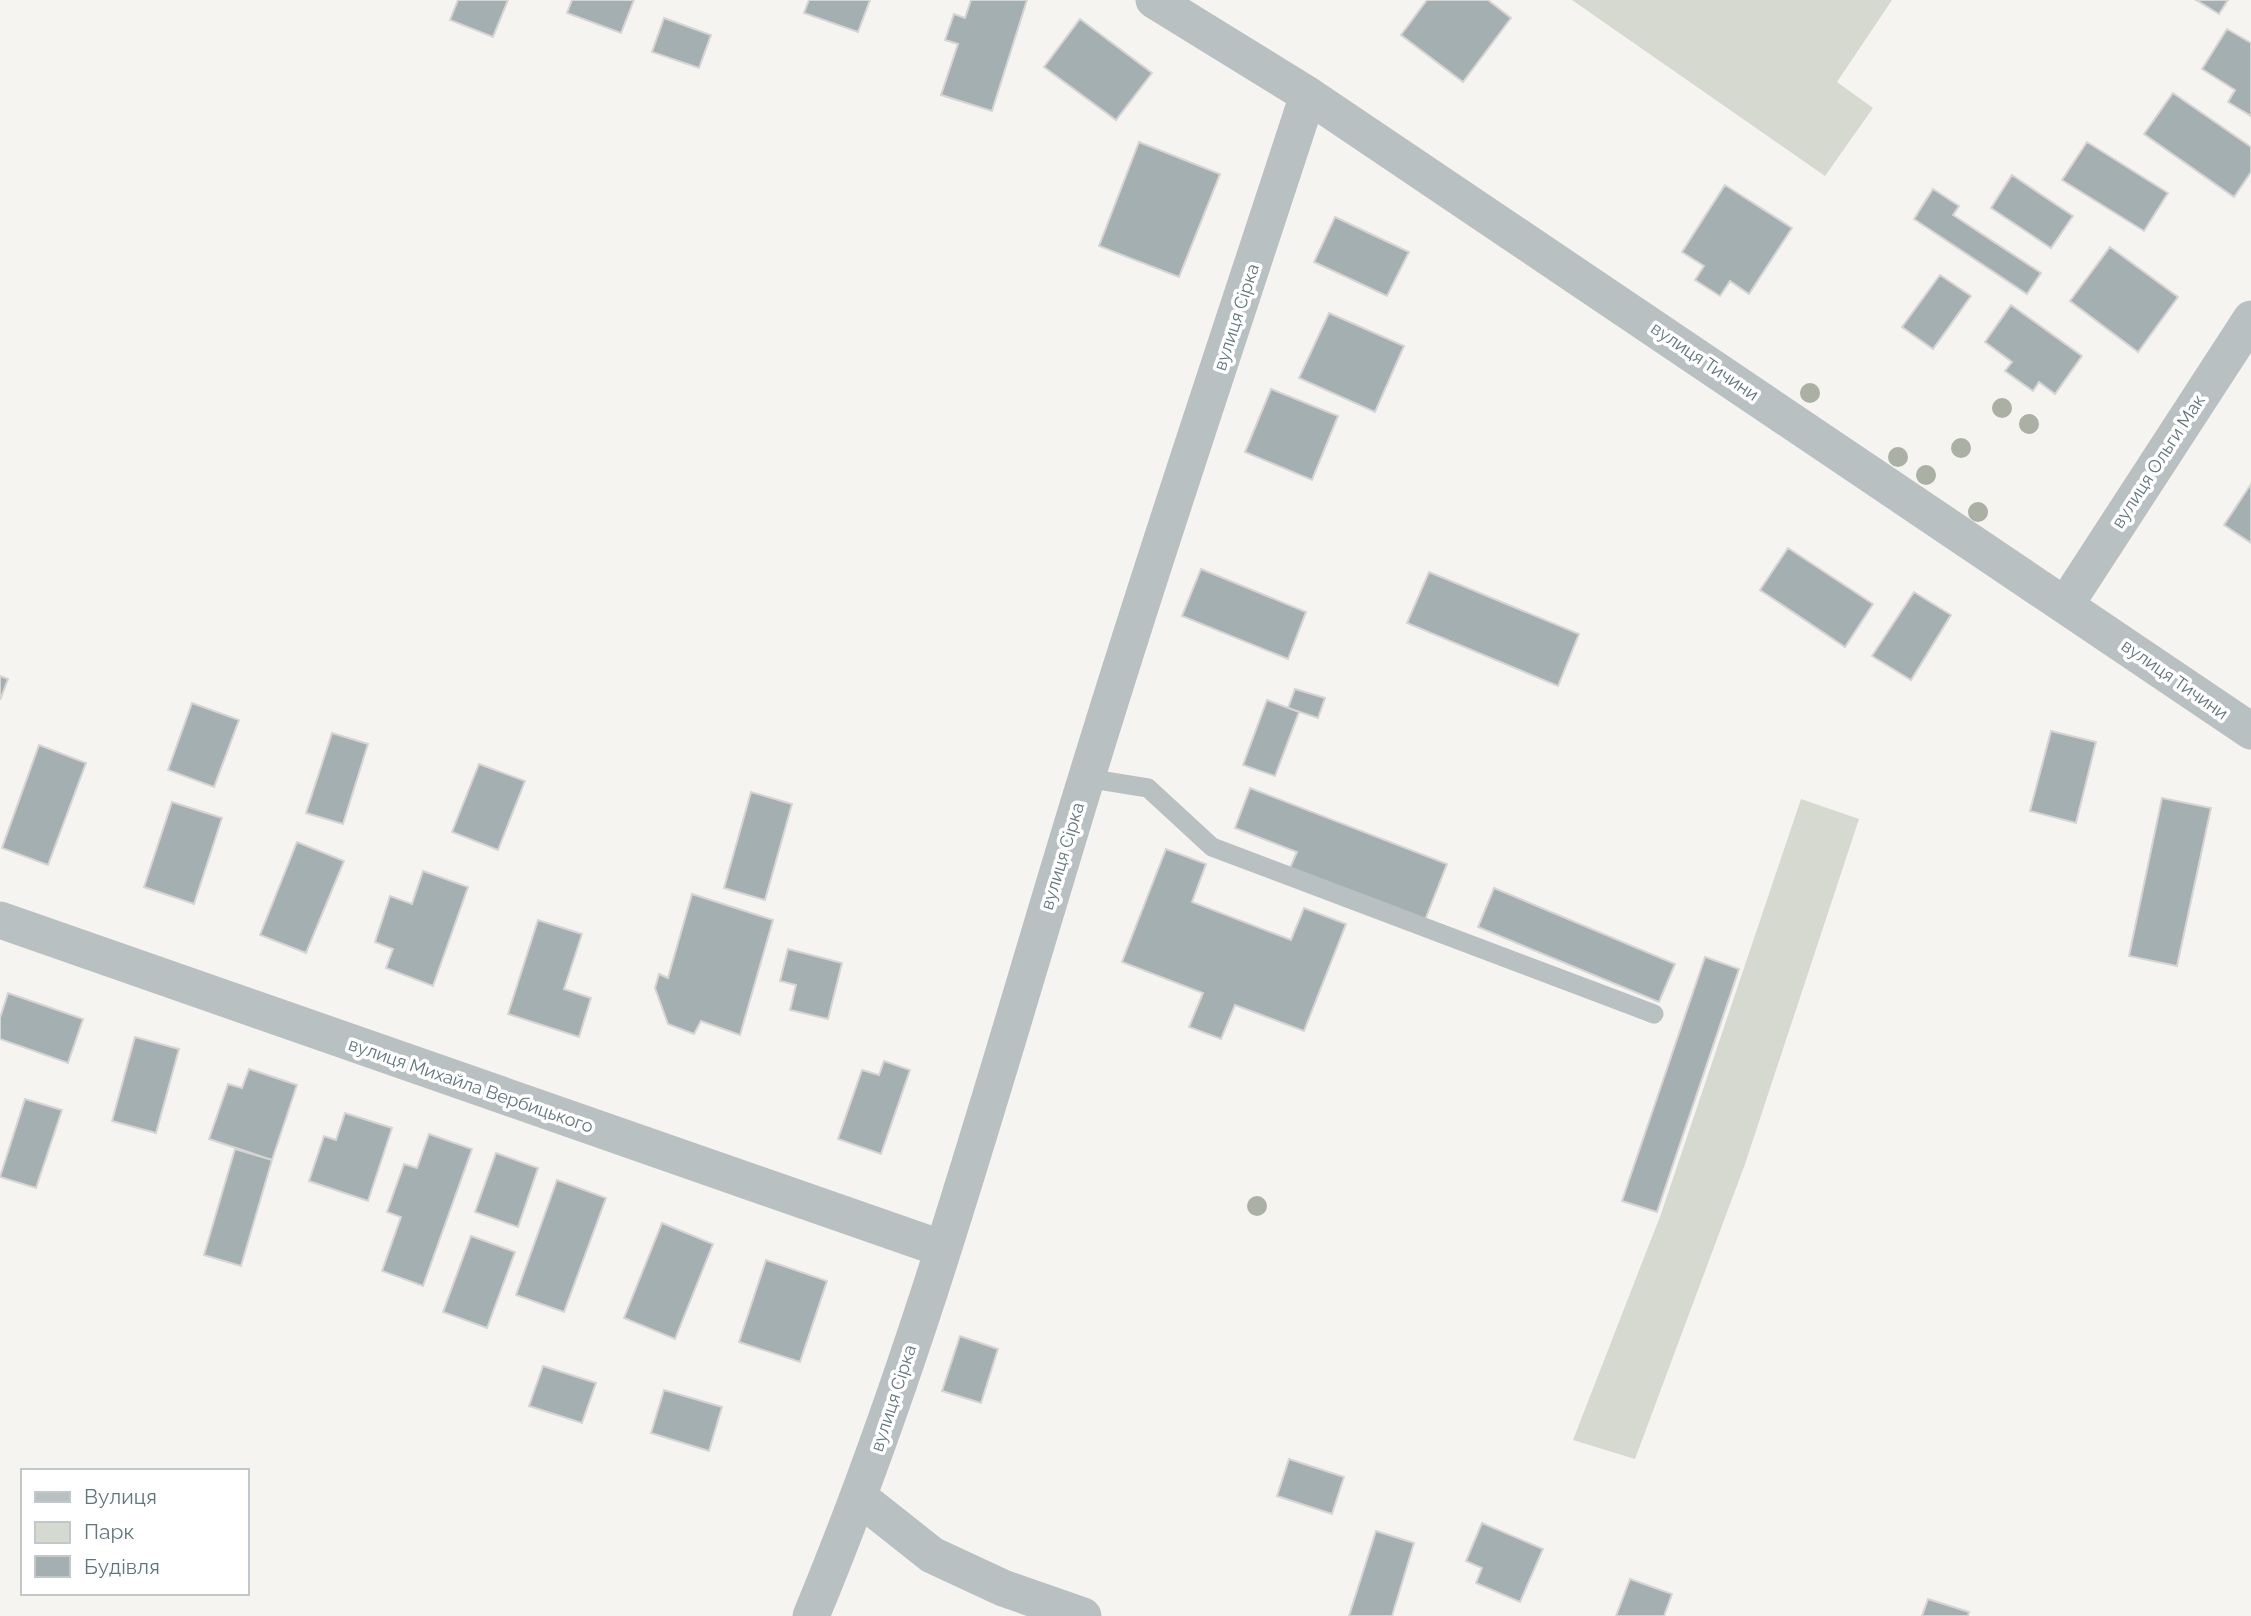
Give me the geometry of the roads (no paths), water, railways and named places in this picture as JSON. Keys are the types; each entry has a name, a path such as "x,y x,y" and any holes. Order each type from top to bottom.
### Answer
{"street":[{"name":"вулиця Тичини","path":"1154,0 1308,95 2066,604 2251,732"},
{"name":"вулиця Сірка","path":"811,1616 860,1498 943,1249 1086,778 1308,95"},
{"name":"вулиця Ольги Мак","path":"2066,604 2251,319"},
{"name":"вулиця Михайла Вербицького","path":"0,920 943,1249"},
{"path":"860,1498 932,1555 1003,1588 1083,1616"}],"lane":[{"path":"1086,778 1148,788 1212,847 1654,1014"}]}
